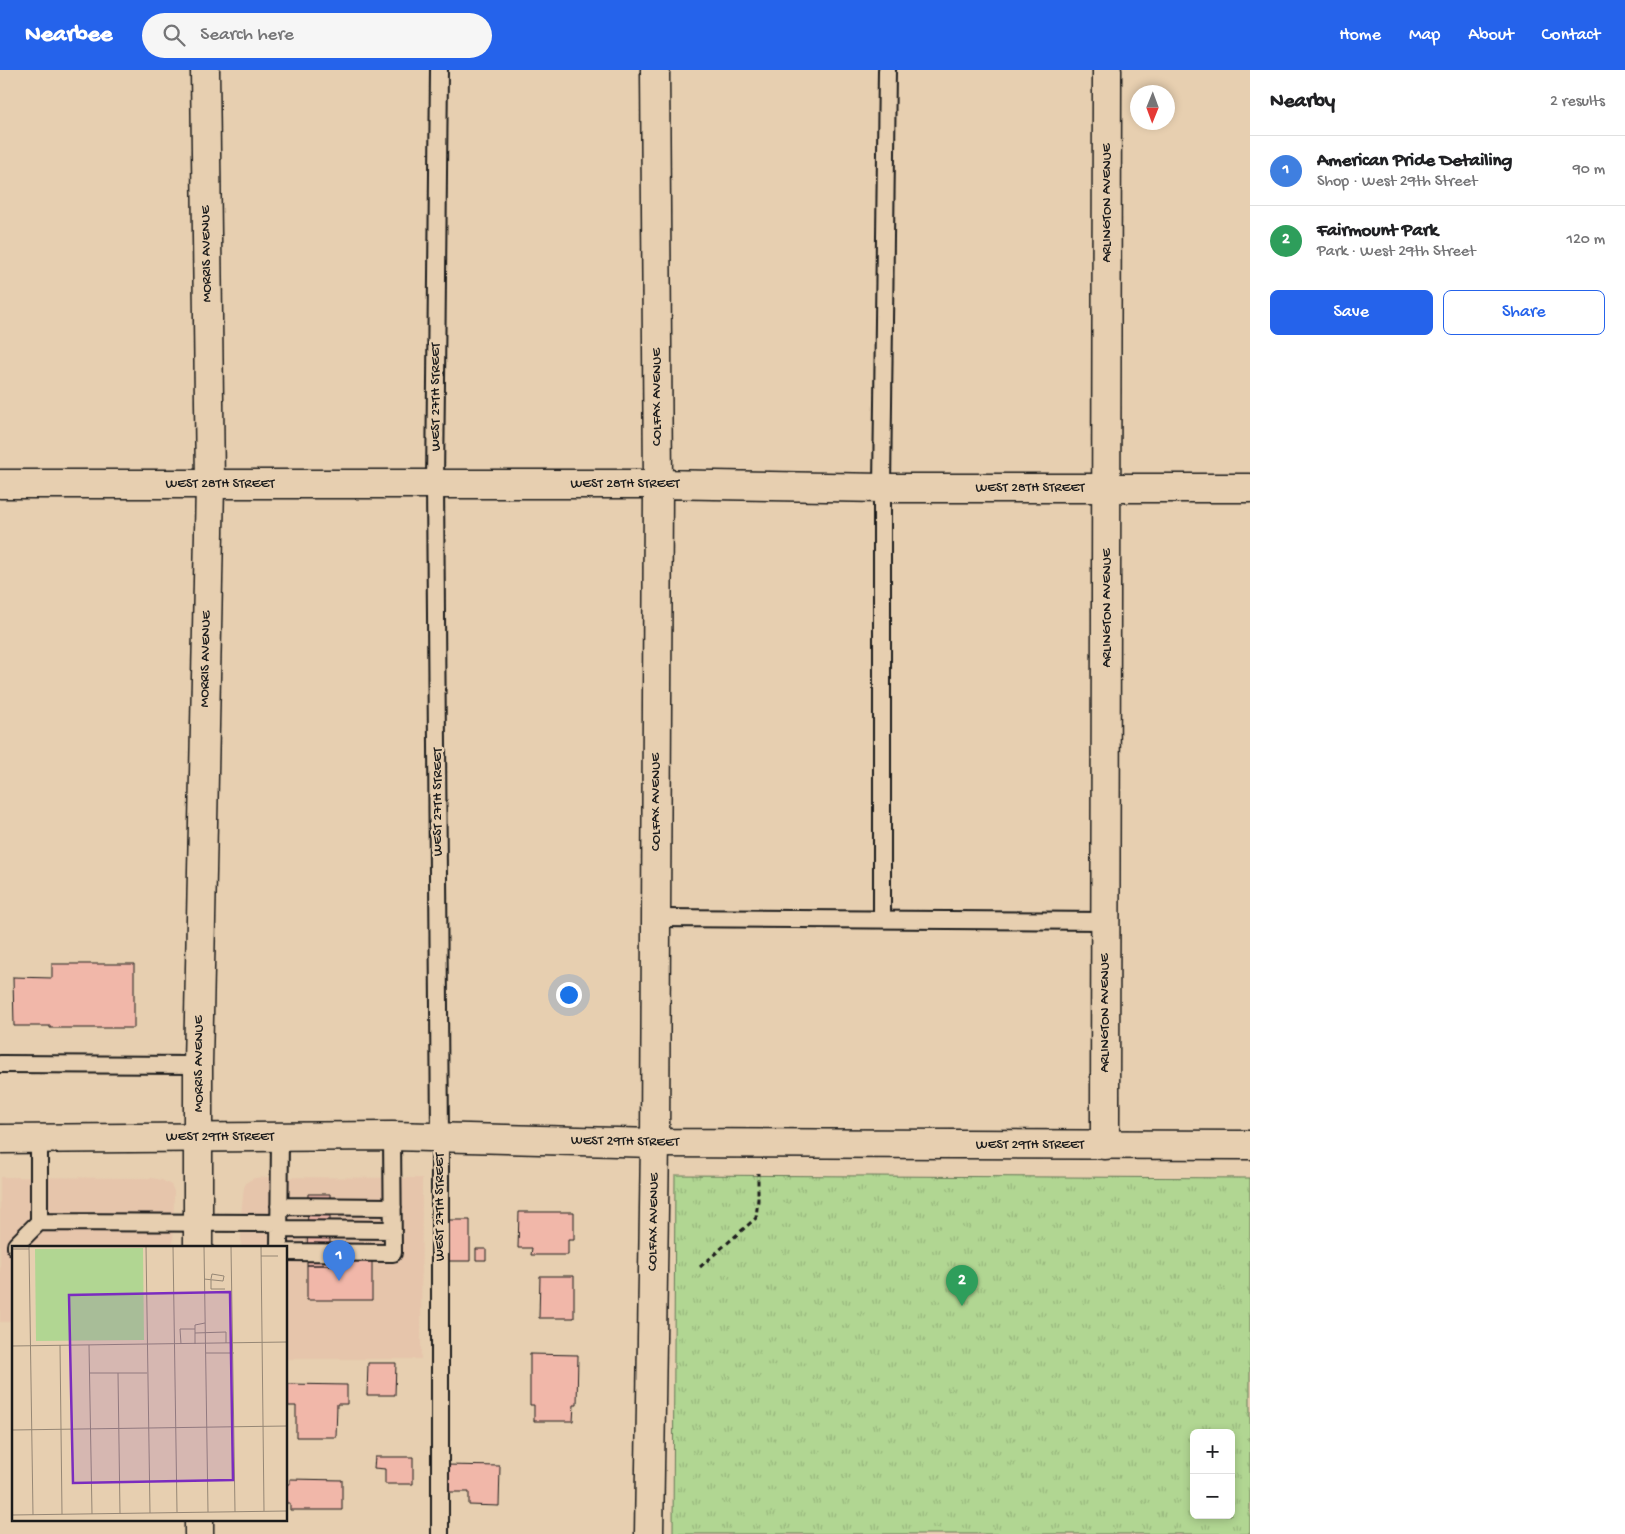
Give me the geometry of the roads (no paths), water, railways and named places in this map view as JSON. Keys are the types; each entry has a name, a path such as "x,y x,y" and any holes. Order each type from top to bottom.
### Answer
{"street":[{"name":"MORRIS AVENUE","path":"198,1235 198,1065 210,484 205,70"},
{"name":"COLFAX AVENUE","path":"649,1534 655,1143 658,484 655,70"},
{"name":"ARLINGTON AVENUE","path":"1105,1146 1104,921 1108,488 1107,70"},
{"name":"WEST 28TH STREET","path":"0,484 658,484 882,488 1250,488"},
{"name":"WEST 29TH STREET","path":"0,1139 392,1136 655,1143 1250,1145"}],"lane":[{"name":"WEST 27TH STREET","path":"438,70 435,484 440,1137 440,1534"},
{"path":"882,918 882,488 887,70"},
{"path":"655,918 882,918 1104,921"},
{"path":"0,1064 198,1065"},
{"path":"288,1252 393,1253 392,1136"},
{"path":"279,1246 280,1137"},
{"path":"16,1246 39,1222 39,1139"},
{"path":"279,1206 393,1207"},
{"path":"39,1222 198,1235 279,1226 393,1230"}],"place":[{"name":"American Pride Detailing","path":"339,1281"},
{"name":"Fairmount Park","path":"962,1306"}]}
